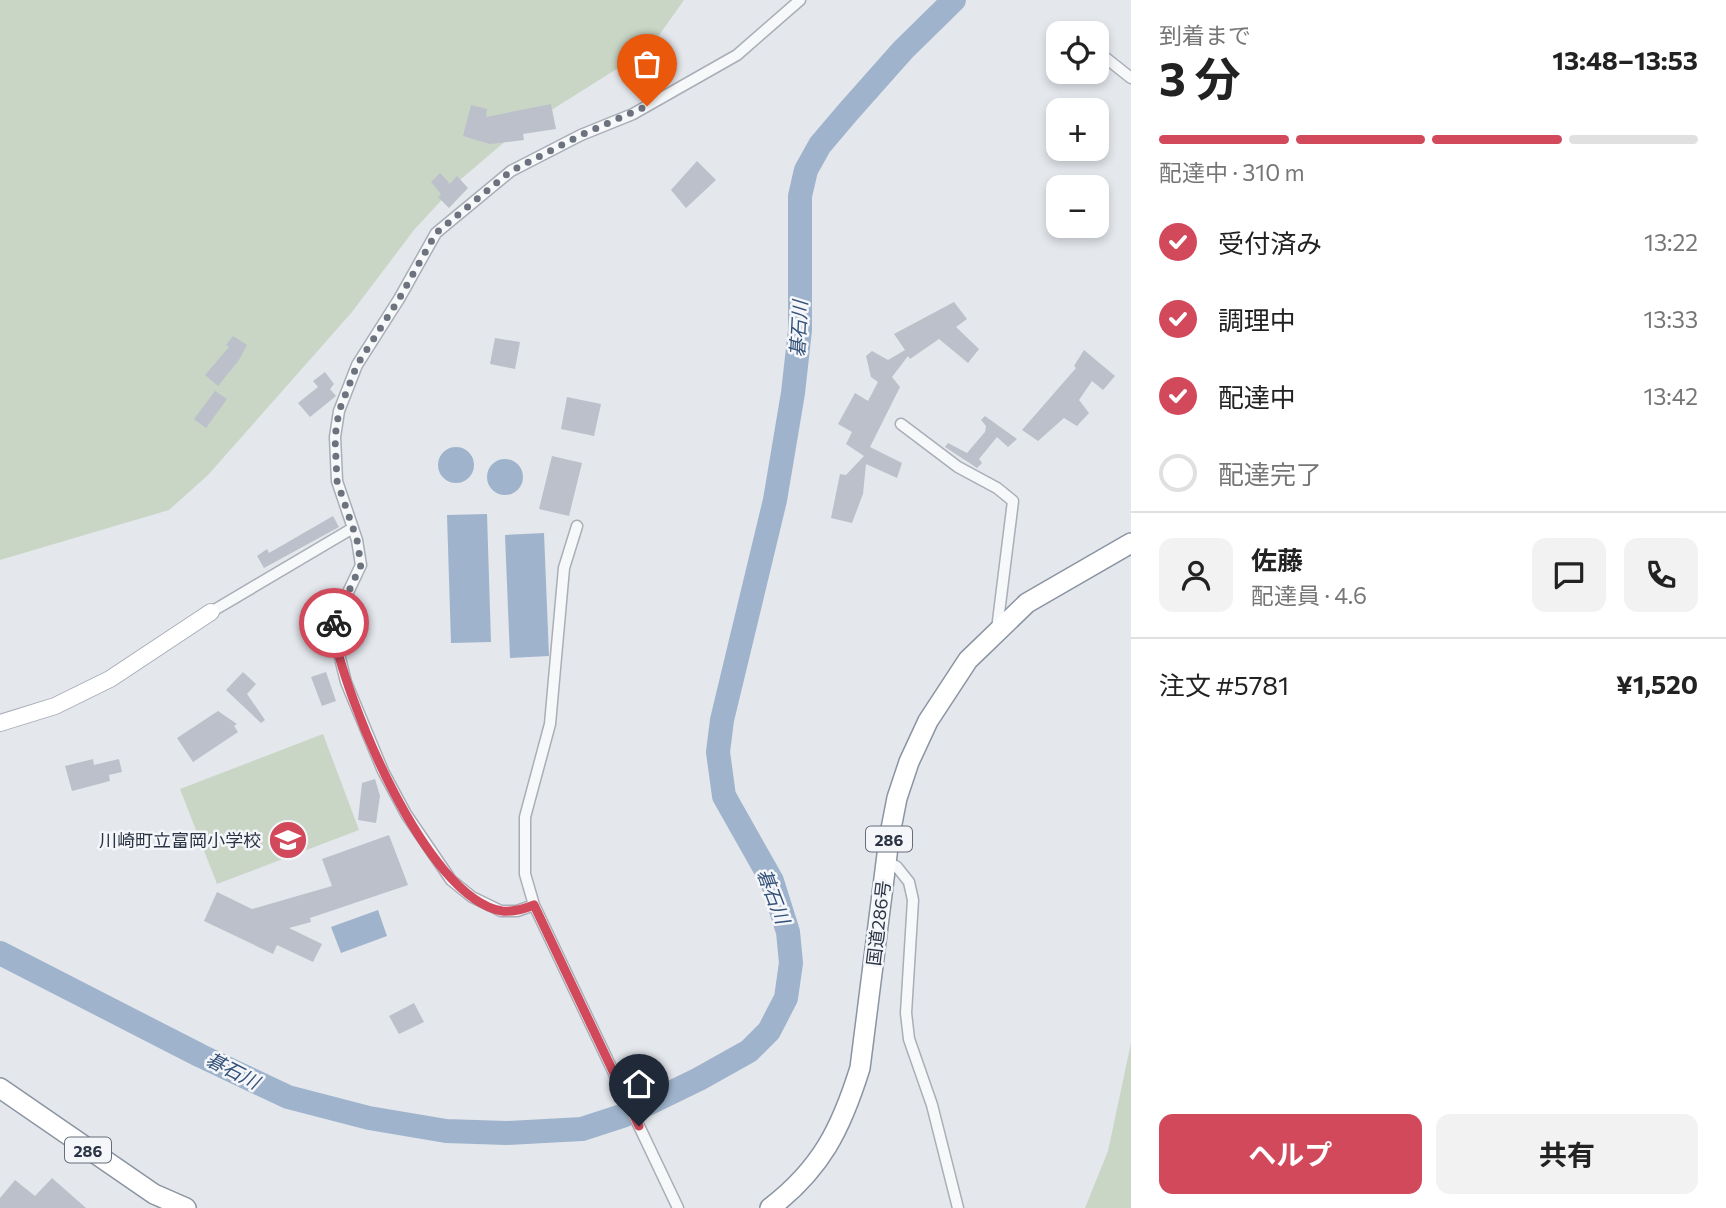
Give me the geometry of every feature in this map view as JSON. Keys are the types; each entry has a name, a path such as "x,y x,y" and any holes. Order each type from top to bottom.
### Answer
{"highway":[{"name":"国道286号","path":"770,1208 793,1191 816,1166 837,1133 849,1103 860,1069 886,862 897,798 909,762 928,721 968,660 1027,603 1131,543"},
{"name":"286","path":"0,1088 143,1187 182,1208"}],"street":[{"path":"534,905 517,911 501,911 472,897 451,880 406,814 383,771 346,682 337,655 332,626 361,565 353,528 337,481 335,437 339,411 357,365 399,299 436,233 511,171 581,135 633,114 737,55 800,0"},
{"path":"1109,61 1131,78"},
{"path":"901,424 958,467 997,488 1013,501 996,631"},
{"path":"577,526 564,568 550,724 525,817 525,874 534,905 676,1203"},
{"path":"0,723 55,706 110,679 211,612 353,528"},
{"path":"886,862 897,867 909,882 914,900 906,1013 909,1039 932,1105 958,1208"}],"green space":[{"path":"0,0 684,0 650,48 515,133 460,180 414,230 352,312 208,475 169,510 0,560"},
{"path":"323,734 359,830 217,884 180,789"},
{"path":"1131,1043 1131,1208 1085,1208 1108,1151"}],"water":[{"path":"456,447 469,452 474,465 469,478 456,483 443,478 438,465 443,452"},
{"path":"505,459 518,464 523,477 518,490 505,495 492,490 487,477 492,464"},
{"path":"487,514 491,642 451,643 447,515"},
{"path":"544,533 549,656 510,658 505,535"},
{"path":"378,910 387,936 341,953 331,927"}],"building":[{"path":"551,104 556,129 523,134 524,140 490,144 463,136 471,105 487,109 486,117"},
{"path":"697,161 716,180 686,208 671,190"},
{"path":"440,173 450,184 457,176 468,188 449,208 438,197 441,194 431,182"},
{"path":"954,302 967,319 956,327 979,349 968,363 939,339 910,359 908,356 892,377 900,387 870,447 902,463 897,478 866,464 863,494 852,523 831,518 840,474 846,475 864,456 846,444 852,432 838,424 855,393 868,401 878,382 871,377 866,356 872,351 888,360 905,350 894,334"},
{"path":"233,336 247,345 239,360 218,386 205,375 229,347 226,345"},
{"path":"495,338 520,342 515,369 490,364"},
{"path":"1084,350 1115,376 1103,390 1092,381 1079,400 1089,413 1077,426 1064,418 1038,441 1022,430 1076,368 1074,366"},
{"path":"325,372 334,384 330,389 336,396 310,417 298,403 318,387 313,381"},
{"path":"215,391 227,399 206,428 194,419"},
{"path":"567,397 601,404 594,436 561,429"},
{"path":"985,416 1017,439 1008,447 997,437 979,459 982,463 977,468 945,447 948,443 967,453 985,432 986,426 981,420"},
{"path":"552,456 582,463 569,516 539,509"},
{"path":"333,516 339,527 264,568 257,556 267,549 269,553"},
{"path":"243,672 256,684 247,694 265,720 261,723 226,690"},
{"path":"326,672 336,701 322,706 311,677"},
{"path":"218,711 237,724 234,726 238,732 193,762 177,738"},
{"path":"93,759 94,765 119,759 122,772 109,775 110,781 72,791 65,766"},
{"path":"375,779 380,796 376,823 358,820 362,783"},
{"path":"389,835 408,885 310,918 311,922 289,928 322,944 313,962 277,945 273,954 204,921 217,892 252,909 332,886 322,859"},
{"path":"414,1003 424,1022 399,1034 389,1016"},
{"path":"52,1178 86,1208 0,1208 0,1198 15,1180 35,1196"}],"waterway":[{"name":"碁石川","path":"0,953 201,1056 288,1097 369,1118 446,1131 506,1133 582,1129 625,1115 749,1051 769,1031 786,998 791,963 788,932 772,881 724,796 718,752 722,720 775,500 793,393 800,330 800,196 806,170 820,145 903,50 954,0"}],"way so far":[{"path":"334,623 361,565 357,540 337,481 335,437 339,411 357,365 399,299 436,233 511,171 581,135 647,106"}],"place":[{"name":"川崎町立富岡小学校","path":"288,840"}],"route":[{"path":"334,623 332,626 337,655 346,682 383,771 406,814 451,880 472,897 501,911 517,911 534,905 639,1126"}]}
